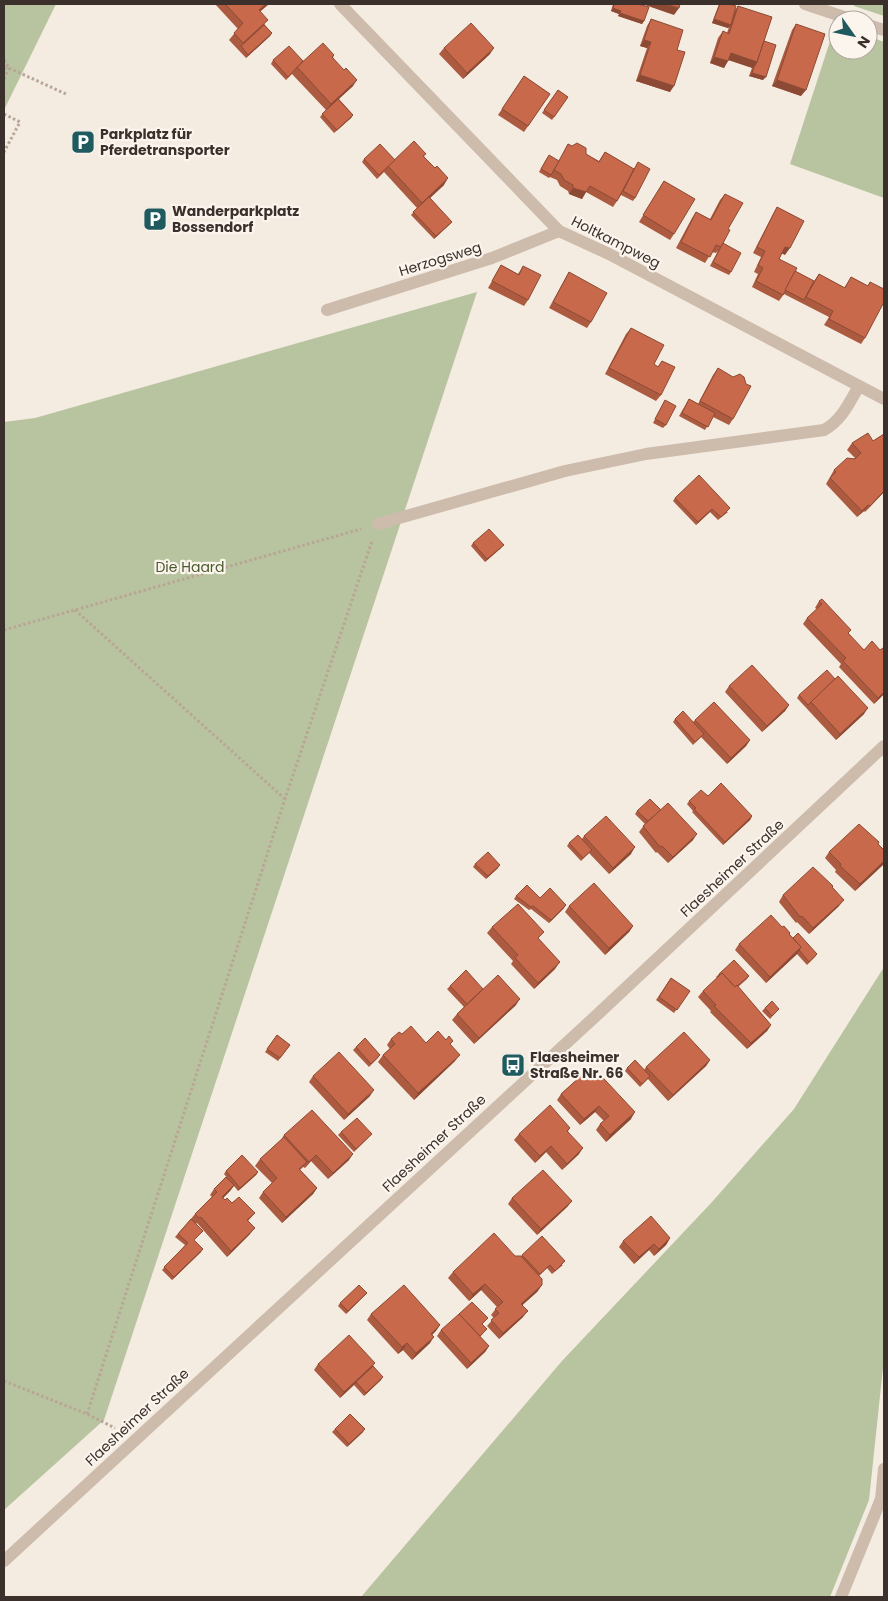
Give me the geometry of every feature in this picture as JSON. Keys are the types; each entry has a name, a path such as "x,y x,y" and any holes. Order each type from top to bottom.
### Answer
{"street":[{"name":"Holtkampweg","path":"340,4 559,230 609,254 884,399"},
{"path":"805,4 828,12"},
{"name":"Herzogsweg","path":"327,310 492,258 559,230"},
{"path":"378,524 564,471 646,454 824,430 834,424 844,412 859,386"},
{"name":"Flaesheimer Straße","path":"4,1561 592,1020 884,746"},
{"path":"841,1597 881,1499 884,1469"}],"path":[{"path":"4,60 9,68"},
{"path":"4,68 9,68 66,94"},
{"path":"4,79 9,68"},
{"path":"4,114 20,122 4,152"},
{"path":"4,630 378,524"},
{"path":"87,1414 285,799 378,524"},
{"path":"75,609 285,799"},
{"path":"4,1382 87,1414 115,1428"}],"green space":[{"path":"4,4 56,4 4,110"},
{"path":"855,4 884,4 884,16 878,14 878,10 866,10 854,6"},
{"path":"878,40 884,42 884,198 790,164 828,47 828,60 878,60"},
{"name":"Die Haard","path":"477,292 104,1420 4,1510 4,422 35,418"},
{"path":"884,967 884,1358 869,1500 830,1597 361,1597 562,1361 712,1202 794,1109"}],"building":[{"path":"225,4 266,4 259,10 268,20 243,43 234,33 243,23"},
{"path":"614,4 638,4 649,7 644,21 620,13 621,11 613,8"},
{"path":"665,4 680,4 679,8"},
{"path":"720,4 736,6 731,25 714,19"},
{"path":"738,6 772,17 757,62 731,53 728,61 714,57 723,31 729,34"},
{"path":"651,19 683,30 677,50 685,52 674,86 640,75 651,42 644,40"},
{"path":"471,23 494,48 467,73 444,48"},
{"path":"796,24 825,34 806,90 777,80"},
{"path":"264,25 272,33 248,55 241,46"},
{"path":"764,41 776,45 766,77 752,73"},
{"path":"323,43 334,55 332,57 357,80 331,104 297,67"},
{"path":"289,46 303,61 288,77 273,60"},
{"path":"524,76 550,94 528,126 502,109"},
{"path":"558,90 568,97 554,117 544,110"},
{"path":"338,99 353,115 337,130 322,114"},
{"path":"414,141 426,154 423,156 435,168 437,166 448,178 422,203 388,166"},
{"path":"577,143 586,148 586,154 599,162 605,152 634,169 617,201 590,186 586,192 573,188 573,185 564,180 561,174 554,170 568,144 572,146"},
{"path":"380,144 395,160 379,175 364,159"},
{"path":"549,155 559,161 551,175 541,169"},
{"path":"638,162 650,169 635,198 623,191"},
{"path":"664,181 695,199 674,234 643,215"},
{"path":"725,194 743,203 728,229 730,230 721,247 716,245 710,257 681,242 696,212 711,220"},
{"path":"429,197 452,222 436,236 413,212"},
{"path":"777,207 804,221 790,248 785,247 779,259 797,268 783,295 756,281 763,268 758,265 765,251 757,247"},
{"path":"723,243 741,253 731,272 713,262"},
{"path":"501,265 519,275 523,266 541,275 528,300 492,281"},
{"path":"795,271 814,281 804,300 785,290"},
{"path":"569,272 607,293 591,322 553,302"},
{"path":"819,274 845,288 851,277 868,286 870,282 884,289 884,302 865,338 829,319 833,311 806,297"},
{"path":"631,328 664,345 654,364 658,367 662,361 675,367 661,395 609,368"},
{"path":"718,368 733,377 740,374 744,377 746,384 751,386 733,419 700,401"},
{"path":"689,399 715,413 708,427 682,413"},
{"path":"665,400 676,406 666,425 655,419"},
{"path":"868,433 873,441 884,434 884,491 870,506 868,505 862,511 830,478 836,472 834,470 847,458 855,459 861,453 852,443"},
{"path":"699,475 730,508 721,517 712,509 698,522 675,498"},
{"path":"489,529 504,545 487,559 473,543"},
{"path":"822,599 851,630 848,633 864,650 872,641 880,650 884,649 884,692 878,698 843,661 846,658 807,618 822,604 819,601"},
{"path":"752,665 789,705 767,726 729,686"},
{"path":"827,670 835,679 808,705 799,695"},
{"path":"838,676 868,708 840,734 811,702"},
{"path":"714,702 750,740 731,758 695,720"},
{"path":"683,711 704,734 695,742 675,719"},
{"path":"721,783 752,816 725,842 694,809 696,808 689,801 701,790 708,796"},
{"path":"650,799 661,810 648,821 637,811"},
{"path":"668,803 697,834 673,857 662,846 660,847 643,826"},
{"path":"606,816 635,847 613,868 584,836"},
{"path":"859,824 879,842 878,844 884,850 884,861 860,884 840,866 841,864 829,852"},
{"path":"578,835 592,850 583,858 569,843"},
{"path":"488,852 500,865 488,876 475,864"},
{"path":"813,867 833,886 844,900 813,928 802,916 800,917 783,895"},
{"path":"594,883 633,926 609,948 569,906"},
{"path":"527,885 540,898 550,888 566,905 551,920 516,896"},
{"path":"518,904 544,932 538,938 560,962 538,983 515,958 518,955 492,927"},
{"path":"771,915 782,927 784,926 801,947 770,977 739,944"},
{"path":"798,933 817,954 809,962 799,950 801,947 793,938"},
{"path":"734,960 749,976 735,987 722,973 719,974"},
{"path":"466,970 483,989 467,1004 450,986"},
{"path":"722,973 735,987 737,985 771,1025 751,1043 714,1006 716,1005 703,991"},
{"path":"498,975 520,999 479,1038 457,1014"},
{"path":"671,978 690,991 677,1010 659,997"},
{"path":"772,1001 779,1009 772,1016 765,1008"},
{"path":"411,1026 426,1043 438,1031 446,1040 449,1036 453,1041 450,1044 460,1055 418,1093 383,1055 395,1044 391,1039 399,1032 402,1034"},
{"path":"684,1032 710,1060 673,1095 646,1067"},
{"path":"277,1035 290,1045 280,1058 267,1049"},
{"path":"365,1038 380,1055 371,1064 356,1047"},
{"path":"339,1052 374,1090 348,1114 313,1076"},
{"path":"635,1060 650,1076 642,1084 627,1068"},
{"path":"592,1066 635,1112 610,1135 600,1124 609,1116 599,1106 584,1119 561,1094"},
{"path":"550,1105 570,1128 567,1131 583,1148 567,1164 551,1146 540,1156 519,1134"},
{"path":"312,1110 353,1154 333,1173 316,1155 309,1162 284,1135"},
{"path":"357,1118 372,1134 356,1149 341,1132"},
{"path":"284,1137 307,1162 299,1169 317,1188 286,1217 263,1192 277,1178 260,1159"},
{"path":"242,1155 258,1172 240,1188 226,1171"},
{"path":"543,1170 572,1201 541,1229 512,1198"},
{"path":"226,1177 234,1185 222,1197 225,1200 227,1198 232,1203 239,1197 255,1213 247,1220 255,1228 231,1251 201,1217 199,1218 195,1214 217,1192 214,1189"},
{"path":"651,1216 670,1238 659,1249 654,1244 639,1257 623,1241"},
{"path":"191,1219 203,1231 194,1240 203,1249 174,1277 164,1267 188,1243 178,1234"},
{"path":"494,1233 515,1256 521,1256 542,1279 542,1285 521,1304 528,1311 503,1333 491,1320 499,1313 495,1309 503,1302 485,1284 473,1294 453,1272"},
{"path":"542,1236 565,1261 555,1271 550,1265 540,1274 522,1255"},
{"path":"359,1285 367,1293 348,1311 340,1303"},
{"path":"404,1285 440,1325 431,1334 434,1337 416,1353 407,1343 402,1347 371,1314"},
{"path":"472,1302 488,1318 482,1324 487,1329 480,1336 459,1314"},
{"path":"459,1314 489,1346 471,1363 441,1330"},
{"path":"349,1335 375,1363 344,1392 318,1364"},
{"path":"373,1366 383,1377 366,1393 356,1382"},
{"path":"350,1414 365,1429 349,1444 335,1429"}],"place":[{"name":"Parkplatz für Pferdetransporter","path":"83,142"},
{"name":"Wanderparkplatz Bossendorf","path":"155,219"},
{"name":"Flaesheimer Straße Nr. 66","path":"513,1065"}]}
